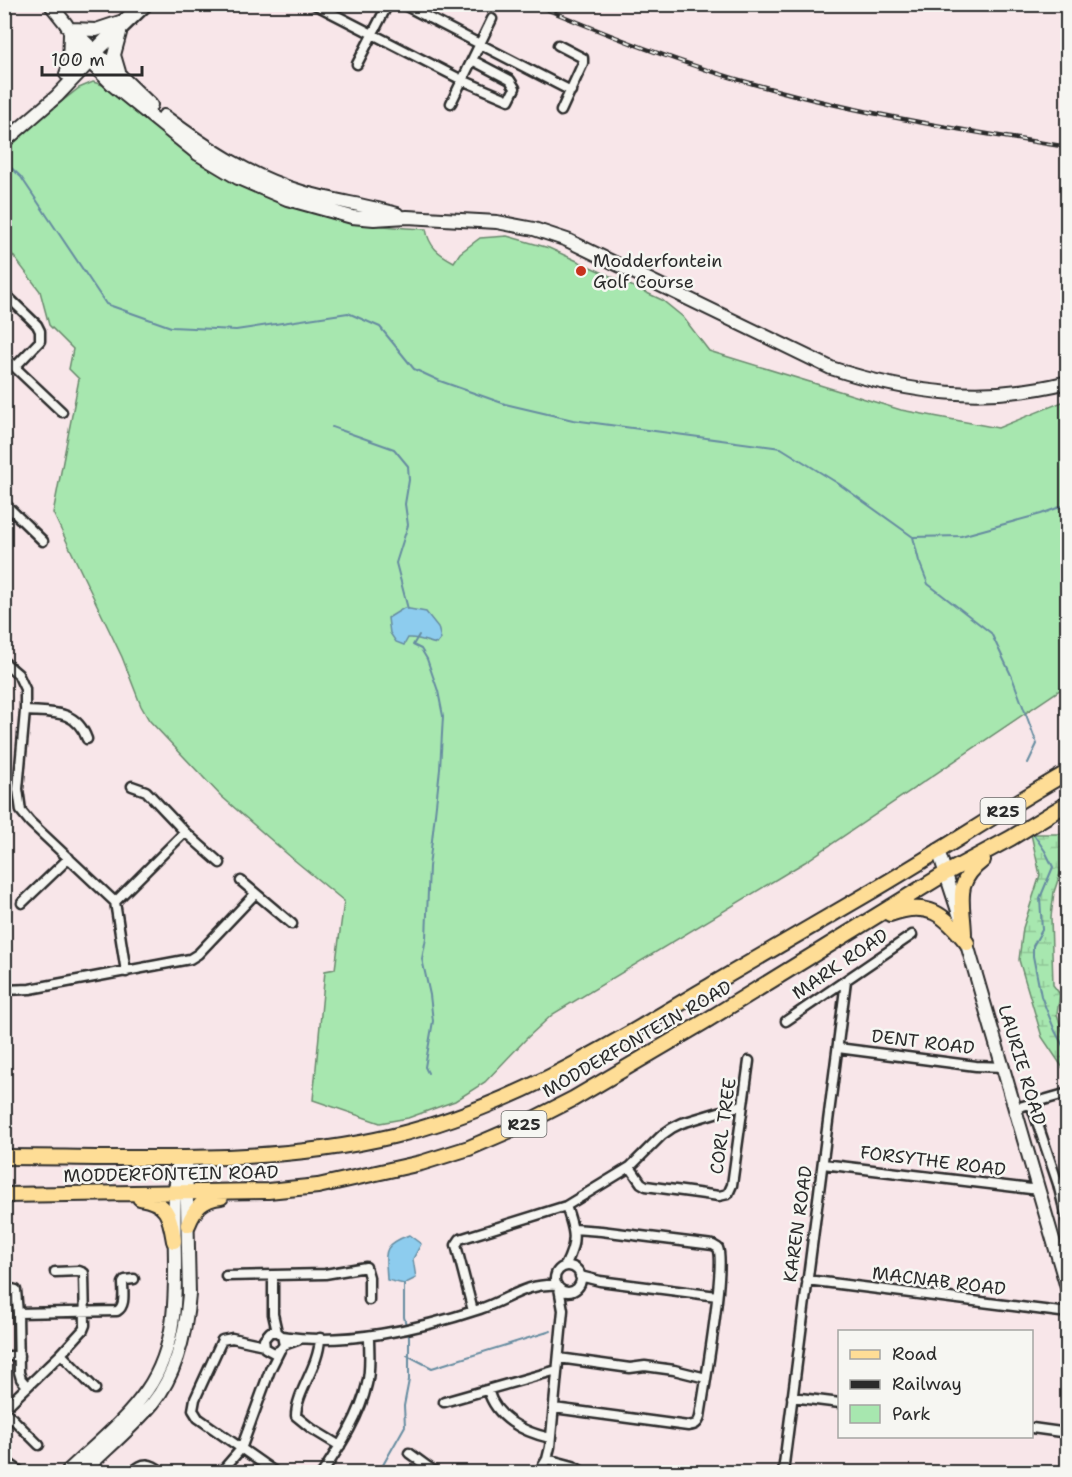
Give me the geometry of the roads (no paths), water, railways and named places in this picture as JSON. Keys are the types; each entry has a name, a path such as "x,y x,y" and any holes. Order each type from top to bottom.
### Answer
{"main road":[{"path":"50,4 91,55 198,154 238,178 287,199 352,217 374,219 406,217 497,222 534,229 567,240 831,368 869,380 914,390 955,394 1006,393 1068,382"},
{"path":"69,29 96,30 120,27 114,55 117,81"},
{"path":"69,29 69,77"},
{"path":"4,142 91,55"},
{"path":"69,77 117,81"},
{"name":"MODDERFONTEIN ROAD","path":"4,1157 262,1155 346,1146 451,1119 500,1101 556,1076 876,889 1068,772"},
{"name":"MODDERFONTEIN ROAD","path":"4,1195 268,1191 318,1186 421,1163 469,1148 520,1126 573,1099 704,1023 946,873 1011,838 1068,803"},
{"path":"965,938 961,894 966,875 975,865 1011,838"},
{"name":"LAURIE ROAD","path":"938,850 1039,1190 1063,1257 1068,1291"},
{"path":"867,922 909,908 926,909 944,917 965,938"},
{"path":"67,1473 131,1410 147,1391 170,1341 174,1316 174,1241 181,1192 183,1156"},
{"path":"188,1225 196,1209 205,1201 268,1191"},
{"path":"83,1473 154,1402 174,1365 188,1311 190,1271 188,1225 181,1192"},
{"path":"42,1194 134,1197 156,1202 169,1215 174,1241"}],"street":[{"path":"120,27 138,4"},
{"path":"91,55 120,27 149,4"},
{"path":"314,4 462,80 507,100 515,88 510,80 472,60"},
{"path":"357,64 388,4"},
{"path":"402,4 571,91"},
{"path":"451,103 492,19"},
{"path":"558,45 583,58 583,63 561,111"},
{"path":"4,293 40,331 40,341 15,367"},
{"path":"4,357 62,412"},
{"path":"4,503 43,541"},
{"path":"4,662 22,681 25,689 18,789 21,812 115,902 126,972"},
{"path":"25,711 69,716 80,725 87,739"},
{"path":"132,786 146,791 185,832 220,863"},
{"path":"115,902 185,832"},
{"path":"22,903 69,858"},
{"path":"241,881 292,924"},
{"path":"4,990 30,989 190,959 198,954 255,894"},
{"name":"MARK ROAD","path":"786,1021 912,935"},
{"name":"KAREN ROAD","path":"783,1473 846,981"},
{"name":"DENT ROAD","path":"838,1048 976,1066 1004,1067"},
{"name":"CORL TREE","path":"630,1167 641,1183 646,1186 719,1196 728,1194 732,1185 749,1061"},
{"path":"1016,1108 1068,1093"},
{"path":"1032,1104 1068,1225"},
{"path":"473,1311 456,1242 566,1206 630,1167 672,1128 742,1106"},
{"name":"FORSYTHE ROAD","path":"823,1164 1039,1190"},
{"path":"563,1310 579,1276 572,1253 574,1229 566,1206"},
{"path":"554,1408 694,1426 700,1417 717,1296 721,1258 718,1248 713,1245 574,1229"},
{"path":"275,1473 198,1418 193,1410 222,1340 232,1338 274,1341 369,1337 491,1305 519,1291 541,1284 565,1266 572,1253"},
{"path":"565,1266 579,1276 600,1281 717,1296"},
{"path":"226,1276 325,1274 366,1268 369,1276 369,1300"},
{"path":"39,1444 4,1409 83,1330 86,1312 84,1273 79,1271 55,1272"},
{"path":"539,1473 547,1459 559,1358 563,1310 556,1274"},
{"path":"222,1473 241,1449 270,1371 274,1341 273,1275"},
{"path":"18,1313 120,1310 123,1303 123,1283 125,1280 134,1279"},
{"name":"MACNAB ROAD","path":"807,1280 1068,1313"},
{"path":"541,1284 571,1291"},
{"path":"4,1287 15,1288 17,1292 20,1376 27,1386"},
{"path":"322,1473 340,1446 367,1385 369,1337"},
{"path":"320,1338 319,1353 298,1404 296,1416 312,1430 340,1446"},
{"path":"61,1354 95,1389"},
{"path":"4,1356 19,1356"},
{"path":"559,1358 630,1368 645,1366 706,1378"},
{"path":"444,1402 557,1370"},
{"path":"488,1390 493,1405 517,1426 526,1432 550,1438"},
{"path":"792,1397 838,1403"},
{"path":"1033,1428 1068,1433"},
{"path":"409,1454 435,1473"},
{"path":"547,1459 573,1466 583,1473"},
{"path":"4,1460 21,1473"},
{"path":"133,1473 142,1464 147,1464 154,1465 162,1473"}],"water":[{"path":"404,608 426,612 438,627 441,639 437,644 412,638 408,638 404,645 396,642 390,633 388,618"},
{"path":"409,1235 421,1244 413,1259 416,1278 404,1284 387,1280 387,1251 393,1243"}],"waterway":[{"path":"4,161 21,177 106,304 171,327 236,330 348,313 380,327 414,369 440,381 505,404 573,420 781,448 839,484 913,537 961,536 1041,514 1068,504"},
{"path":"332,427 394,449 408,466 409,480 405,504 408,525 396,563 408,609"},
{"path":"913,537 928,584 991,633 1012,677 1037,744 1028,763"},
{"path":"419,635 413,645 421,649 427,659 438,691 443,716 440,769 429,867 426,938 422,959 433,1021 425,1067 428,1073"},
{"path":"1034,835 1053,867 1040,898 1042,930 1033,946 1033,956 1041,996 1055,1031 1068,1055"},
{"path":"379,1472 405,1426 404,1406 409,1380 409,1337 404,1317 404,1284"},
{"path":"407,1355 432,1368 551,1331"}],"railway":[{"path":"534,4 646,49 761,86 875,113 1068,147"}],"place":[{"name":"Modderfontein Golf Course","path":"581,271"}]}
